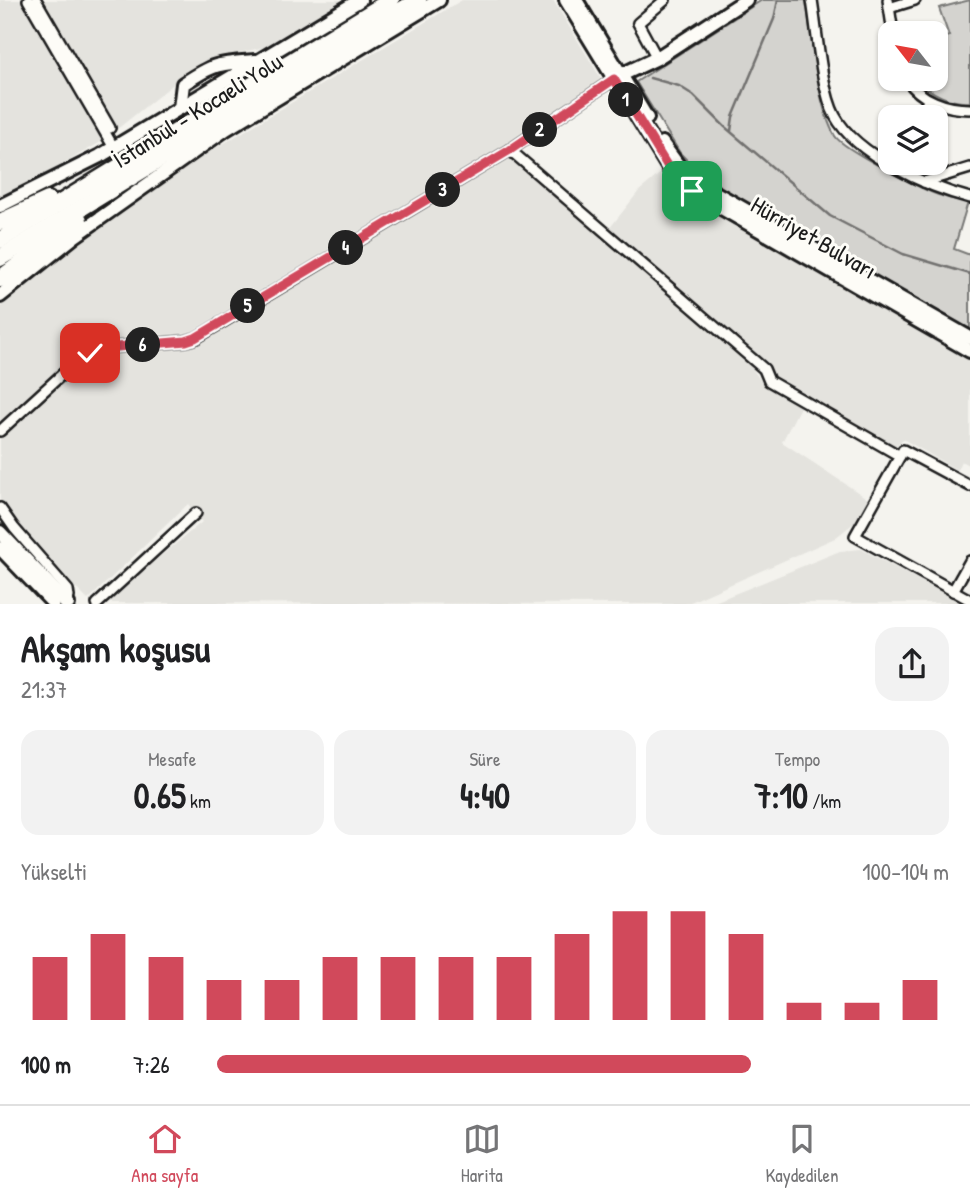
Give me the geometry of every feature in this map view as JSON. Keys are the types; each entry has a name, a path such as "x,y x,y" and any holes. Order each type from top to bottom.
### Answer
{"highway":[{"path":"0,240 149,158 391,0"},
{"name":"İstanbul - Kocaeli Yolu","path":"0,258 131,178 149,158 418,0"},
{"path":"0,222 149,158"},
{"path":"0,279 131,178"}],"main road":[{"path":"0,206 117,146 360,0"},
{"path":"0,296 75,236 226,129 439,0"},
{"name":"Hürriyet Bulvarı","path":"566,0 680,168 700,184 970,338"},
{"name":"Hürriyet Bulvarı","path":"576,0 673,175 692,191 970,351"},
{"path":"617,77 657,58 746,0"},
{"path":"180,108 183,84 208,67 259,61"},
{"path":"149,158 226,129"},
{"path":"0,212 110,159 117,153 117,146"},
{"path":"75,236 131,178"},
{"path":"0,532 63,603"},
{"path":"0,548 63,603"}],"street":[{"path":"28,0 117,146"},
{"path":"36,0 117,146"},
{"path":"657,58 638,23 665,0"},
{"path":"812,0 827,91 835,115 850,135 878,155"},
{"path":"888,4 915,0"},
{"path":"0,431 80,358 105,348 195,338 510,150 617,77"},
{"path":"919,91 929,100 955,109 970,109"},
{"path":"926,105 929,100"},
{"path":"510,150 764,369 769,381 900,456"},
{"path":"924,182 970,168"},
{"path":"911,175 940,190 970,198"},
{"path":"970,486 904,450 855,536 970,600"},
{"path":"0,508 68,590 63,603"},
{"path":"97,604 196,513"},
{"path":"953,591 970,561"}],"shaded area":[{"path":"0,0 349,0 277,44 214,59 181,78 101,142 0,200"},
{"path":"462,0 553,0 605,85 510,150 512,158 749,364 763,384 800,407 782,442 868,499 854,523 835,538 686,604 104,603 202,522 188,504 88,600 0,513 0,308 10,296 79,240 153,186"},
{"path":"762,0 806,0 816,71 824,107 835,136 878,165 878,175 897,175 933,193 968,202 954,249 970,255 970,331 706,180 680,153 636,82"},
{"path":"970,0 970,102 956,101 932,91 948,91 948,21 944,21 939,8"},
{"path":"662,172 676,188 698,205 970,360 970,466 961,461 957,470 903,439 893,448 773,378 771,370 673,281 609,229 639,191"},
{"path":"861,549 962,603 712,603 840,551"}],"waterway":[{"path":"731,131 733,117 774,19 778,0"},
{"path":"650,78 679,86 693,95 725,127 830,216 903,254 970,274"}],"route":[{"path":"90,353 105,348 195,338 510,150 614,79 673,175 692,191"}]}
